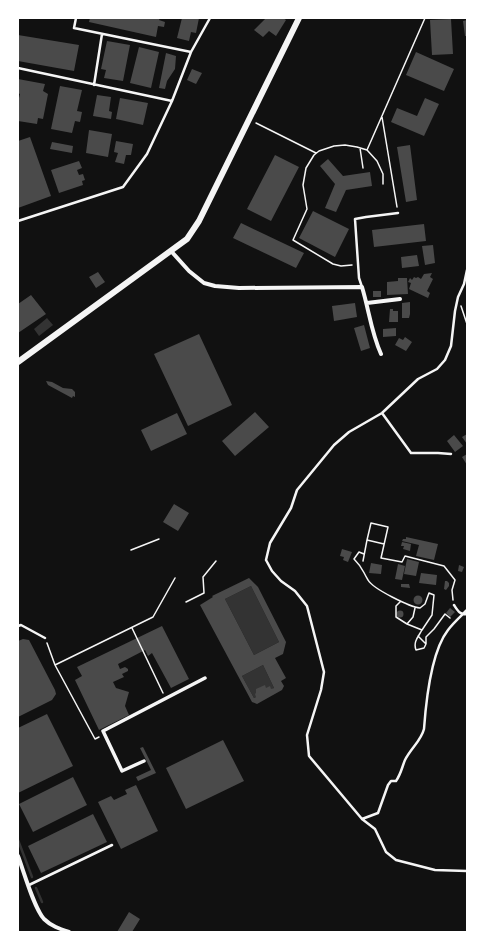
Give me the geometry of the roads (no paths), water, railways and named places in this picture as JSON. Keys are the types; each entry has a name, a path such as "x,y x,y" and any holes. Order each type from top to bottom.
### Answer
{"street":[{"path":"18,362 187,239 199,221 299,18"},
{"path":"171,251 189,271 204,283 215,286 239,288 362,287 367,303 374,338 381,354"},
{"path":"367,303 400,299"},
{"path":"144,761 122,771 103,731 205,678"},
{"path":"18,856 36,905 43,918 57,928 69,932"}],"lane":[{"path":"76,18 74,28 191,52"},
{"path":"18,221 123,187 147,154 172,101 191,52 210,18"},
{"path":"94,84 102,34"},
{"path":"18,68 172,101"},
{"path":"362,287 359,278 355,219 398,213"},
{"path":"467,270 455,311 451,346 445,360 437,369 418,379 382,414 349,432 339,440 297,490 291,508 270,543 266,560 281,581 296,591 307,606 324,672 321,690 307,735 309,756 362,818 375,829 386,852 396,860 435,870 467,871"},
{"path":"382,414 411,453 451,454"},
{"path":"454,606 462,614 467,614"},
{"path":"362,818 378,813 388,785 391,781 396,781 400,775 405,760 422,736 429,680 444,636 448,629 467,610"},
{"path":"18,626 21,625 45,638"},
{"path":"29,885 112,845"}],"waterway":[{"path":"18,840 32,877"},
{"path":"36,888 42,902"}]}
